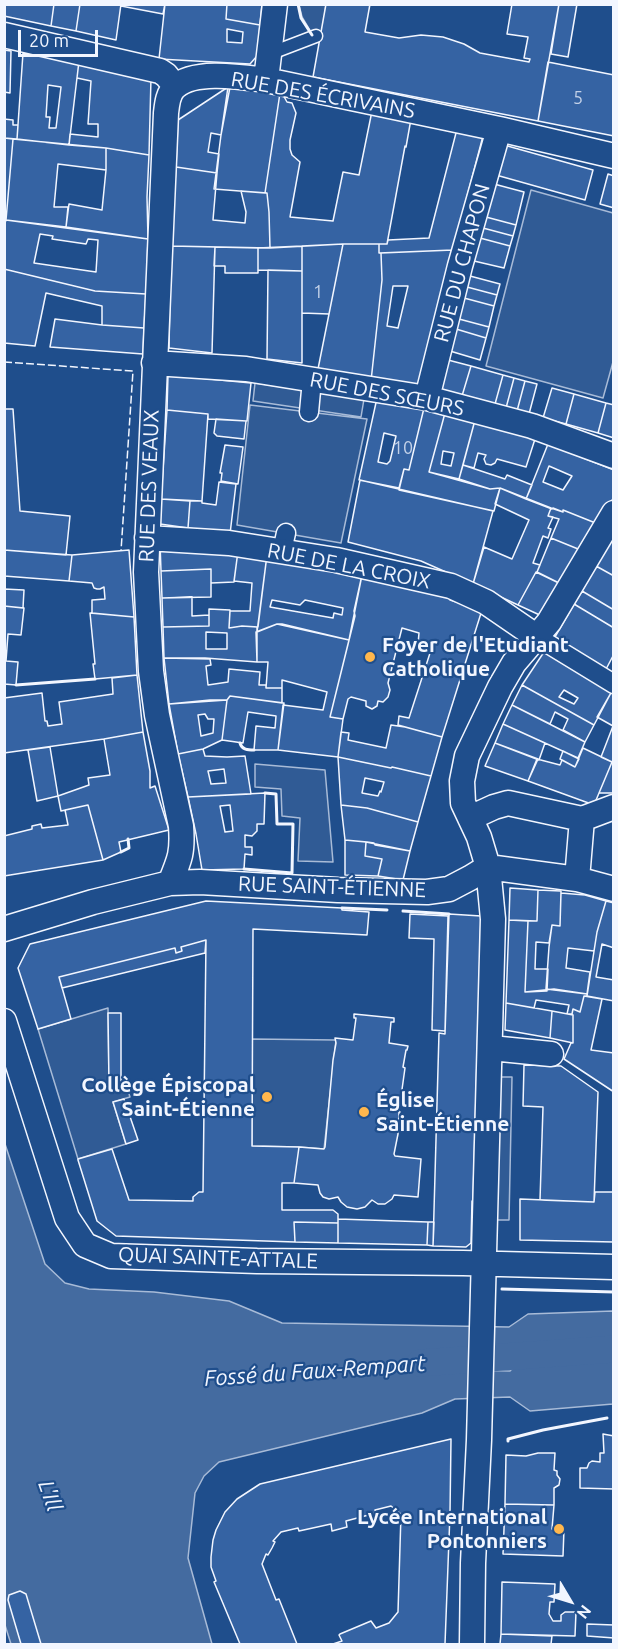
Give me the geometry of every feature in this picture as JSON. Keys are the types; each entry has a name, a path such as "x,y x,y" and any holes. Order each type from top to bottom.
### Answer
{"street":[{"path":"266,80 275,4"},
{"path":"4,35 159,71 166,75 175,86"},
{"name":"RUE DES ÉCRIVAINS","path":"175,86 199,77 213,75 266,80 499,129 614,156"},
{"name":"RUE DES VEAUX","path":"170,883 182,855 182,833 157,715 151,671 146,572 166,113 167,101 175,86"},
{"name":"RUE DU CHAPON","path":"427,398 460,266 499,129"},
{"name":"RUE DES SŒURS","path":"154,363 246,369 427,398 532,426 614,456"},
{"path":"309,412 312,380"},
{"path":"471,1644 494,919 488,867 463,803 462,781 467,756 500,687 514,663 549,622 614,513"},
{"name":"RUE DE LA CROIX","path":"147,538 219,542 284,542 336,560 451,586 486,602 537,636"},
{"path":"537,636 614,684"},
{"path":"470,818 508,803 582,819 614,807"},
{"path":"577,879 582,819"},
{"path":"488,867 577,879 614,889"},
{"name":"RUE SAINT-ÉTIENNE","path":"4,929 93,902 170,883 200,882 338,890 427,892 449,888 488,867"},
{"name":"QUAI SAINTE-ATTALE","path":"4,1021 67,1218 85,1245 111,1256 483,1272 614,1267"},
{"path":"490,1048 551,1054"}],"lane":[{"path":"269,54 316,36"}],"shaded area":[{"path":"299,5 326,5 322,35 312,34 302,17"},
{"path":"531,190 613,213 613,362 603,398 486,366"},
{"path":"255,383 364,399 361,417 253,401"},
{"path":"250,405 367,419 341,543 237,525"},
{"path":"255,764 325,770 333,862 298,861 300,818 282,816 281,789 255,787"},
{"path":"108,1008 109,1085 126,1085 130,1097 113,1102 126,1144 78,1159 38,1029"},
{"path":"252,1039 336,1040 324,1149 252,1146"},
{"path":"495,1077 512,1077 509,1220 492,1220"}],"water":[{"name":"L'Ill","path":"4,1141 45,1264 65,1283 89,1289 154,1292 229,1301 282,1323 509,1327 528,1314 613,1311 613,1404 530,1411 510,1397 455,1399 422,1413 219,1462 204,1476 195,1493 188,1558 212,1644 11,1644 4,1622","holes":["463,1354 510,1354 517,1361 510,1371 462,1370 456,1364 457,1359"]}],"building":[{"path":"4,4 54,4 51,26 4,16"},
{"path":"54,4 80,4 76,31 51,26"},
{"path":"80,4 121,4 116,40 76,31"},
{"path":"121,4 165,4 163,14 121,6"},
{"path":"165,4 227,4 226,19 260,25 257,56 250,64 159,59","holes":["227,29 243,32 242,43 227,42"]},
{"path":"227,4 262,4 260,25 226,19"},
{"path":"326,4 370,4 365,32 399,38 421,35 443,37 464,44 480,53 529,62 530,59 524,58 528,37 507,34 512,4 559,4 538,121 313,77"},
{"path":"559,4 577,4 568,57 551,54"},
{"path":"4,50 11,51 10,93 4,92"},
{"path":"23,53 79,61 69,145 17,139","holes":["48,85 61,87 56,128 49,128 50,117 46,117"]},
{"path":"79,61 151,78 149,155 69,145 70,134 98,137 98,124 88,124 91,81 77,78"},
{"path":"548,62 614,75 614,136 538,121"},
{"path":"228,87 221,135 211,133 208,152 219,154 217,173 176,167 178,120"},
{"path":"230,87 280,93 265,193 214,189"},
{"path":"280,93 287,102 292,103 296,113 290,149 292,155 300,162 290,217 333,221 343,172 359,175 372,111 411,119 387,244 270,248 269,212 267,193 265,193"},
{"path":"4,119 13,120 13,125 18,125 17,139 4,138"},
{"path":"457,129 483,136 453,250 379,253 379,244 387,244 388,240 429,238"},
{"path":"4,138 13,139 6,220 4,220"},
{"path":"13,139 106,148 106,170 58,164 54,207 68,207 66,227 6,220"},
{"path":"504,145 593,170 585,200 496,175"},
{"path":"106,148 149,155 148,239 66,227 69,204 102,210"},
{"path":"176,167 217,173 213,220 245,223 246,212 241,191 267,193 270,248 171,246"},
{"path":"608,174 614,176 614,208 600,204"},
{"path":"494,184 524,192 516,225 486,217"},
{"path":"486,217 516,225 513,236 483,228"},
{"path":"6,220 148,239 146,294 95,291 4,269","holes":["40,234 53,236 52,239 86,244 88,239 98,240 96,272 34,263"]},
{"path":"483,228 513,236 510,246 480,238"},
{"path":"480,238 510,246 504,268 474,261"},
{"path":"343,244 379,244 379,253 381,253 382,280 371,381 352,379 347,373 333,371 317,374"},
{"path":"343,244 329,314 302,313 302,246"},
{"path":"171,246 215,247 212,353 169,348"},
{"path":"302,246 302,271 258,270 258,248"},
{"path":"215,247 258,248 258,273 225,273 225,266 214,266"},
{"path":"453,250 419,385 371,381 382,280 381,253","holes":["393,286 408,286 398,328 387,326"]},
{"path":"4,269 95,291 146,294 144,328 102,325 102,306 46,293 35,346 4,343"},
{"path":"268,270 302,271 302,363 267,359"},
{"path":"470,276 500,284 497,295 467,287"},
{"path":"467,287 497,295 494,306 464,298"},
{"path":"464,298 494,306 489,327 459,319"},
{"path":"55,319 144,328 143,354 50,347"},
{"path":"459,319 489,327 486,338 456,329"},
{"path":"456,329 486,338 480,360 450,351"},
{"path":"448,360 471,366 462,396 440,390"},
{"path":"471,366 503,375 495,404 462,396"},
{"path":"168,375 251,383 247,421 208,419 208,414 167,410"},
{"path":"503,375 514,378 506,408 495,404"},
{"path":"514,378 525,381 517,411 506,408"},
{"path":"525,381 537,384 529,414 517,411"},
{"path":"552,388 574,394 566,424 543,418"},
{"path":"574,394 606,403 598,433 566,424"},
{"path":"377,398 424,408 409,470 404,469 399,488 359,480","holes":["384,433 396,436 390,461 387,464 378,462"]},
{"path":"606,403 614,405 614,438 598,433"},
{"path":"424,408 445,413 429,472 490,489 500,488 494,511 399,490 404,469 409,470"},
{"path":"4,409 13,409 20,511 70,516 66,555 4,550"},
{"path":"167,410 208,414 202,501 161,499"},
{"path":"445,413 475,420 459,479 429,472","holes":["443,451 454,453 451,466 441,464"]},
{"path":"216,419 246,421 244,439 217,436 214,433"},
{"path":"475,420 535,439 526,467 497,459 491,465 486,464 484,459 486,455 478,453 474,468 463,465"},
{"path":"548,444 614,470 614,497 598,524 526,499","holes":["549,466 572,476 563,490 543,482"]},
{"path":"225,445 243,447 238,484 221,481 222,473 220,473"},
{"path":"463,465 505,479 507,475 532,485 526,499 500,488 490,489 459,479"},
{"path":"360,480 493,511 473,584 421,561 348,542"},
{"path":"219,482 236,484 230,534 188,528 190,501 202,501 202,503 216,505"},
{"path":"500,488 551,508 548,516 553,517 548,528 551,529 548,538 543,536 533,563 540,565 518,605 473,584 484,547 512,559 529,520 495,504"},
{"path":"161,499 190,501 188,528 160,524"},
{"path":"551,508 563,512 563,510 598,524 583,551 551,538 559,519 548,516"},
{"path":"551,538 583,551 563,585 537,572"},
{"path":"611,541 614,542 614,576 596,566"},
{"path":"160,543 238,551 234,582 211,583 211,569 161,571"},
{"path":"4,550 72,555 69,581 4,576"},
{"path":"129,550 134,617 92,613 92,600 105,599 104,587 97,589 92,583 69,581 72,555"},
{"path":"238,551 267,555 258,627 229,628 230,611 250,611 252,583 234,581"},
{"path":"267,555 362,575 349,640 282,624 257,632","holes":["272,600 300,605 305,600 343,608 342,615 334,613 333,618 270,607"]},
{"path":"596,566 614,576 614,610 582,591"},
{"path":"211,569 211,597 162,598 161,571"},
{"path":"536,572 563,585 544,617 518,605"},
{"name":"Foyer de l'Etudiant Catholique","path":"362,575 449,598 482,610 442,737 398,725 399,716 409,718 431,650 424,649 418,644 419,633 402,628 388,683 390,690 388,697 383,702 378,701 377,706 372,709 366,706 366,701 351,697 348,699 343,719 330,717 355,616 354,611"},
{"path":"4,589 24,590 23,608 4,606"},
{"path":"582,591 614,610 614,628 574,604"},
{"path":"192,597 192,616 209,615 209,626 163,627 162,598"},
{"path":"574,604 614,628 614,654 604,673 552,642"},
{"path":"4,606 24,608 21,635 8,634 6,661 18,662 16,685 4,684"},
{"path":"209,609 230,610 229,628 257,627 257,662 164,658 163,627 209,626","holes":["206,632 227,633 227,649 206,649"]},
{"path":"90,613 134,617 137,675 95,679"},
{"path":"277,624 349,640 330,717 343,719 338,757 278,750 283,705 323,710 327,692 282,680 282,688 266,688 268,662 257,662 256,632"},
{"path":"546,649 612,691 594,725 522,685","holes":["564,690 578,698 574,704 559,697"]},
{"path":"164,658 210,659 211,665 206,666 208,685 228,682 229,669 260,672 259,685 266,685 266,688 282,688 282,703 230,696 227,700 169,704"},
{"path":"137,675 143,732 4,753 4,698 42,693 45,721 48,726 62,724 59,702 113,694 112,678"},
{"path":"522,685 594,725 585,742 563,730 568,719 555,712 550,724 512,705"},
{"path":"612,691 614,692 614,758 612,762 601,757 613,726 597,717"},
{"path":"230,696 284,703 278,750 254,750 256,726 275,728 276,716 248,712 243,743 222,740 227,700"},
{"path":"227,700 222,740 203,749 178,754 169,704","holes":["205,714 208,719 214,719 213,733 201,736 198,715"]},
{"path":"512,705 585,742 578,758 503,724"},
{"path":"503,724 545,743 539,760 495,743"},
{"path":"391,725 442,737 431,776 338,757 341,732 349,733 348,740 386,748"},
{"path":"143,732 150,771 150,788 155,786 169,830 119,842 121,852 103,860 88,805 61,811 58,796 89,785 88,778 110,775 104,739"},
{"path":"495,743 538,759 528,781 485,766"},
{"path":"50,747 58,796 37,801 28,750"},
{"path":"583,748 612,762 594,805 528,781 537,759 560,765 562,760 575,767"},
{"path":"203,749 205,756 245,756 251,794 188,797 178,754","holes":["224,769 226,783 211,784 208,771"]},
{"path":"563,751 579,759 575,767 560,759"},
{"path":"338,757 431,776 418,822 367,808 341,805","holes":["365,778 384,782 378,796 362,793"]},
{"path":"614,758 614,793 599,793 612,762"},
{"path":"265,793 264,824 257,824 257,831 252,836 245,835 245,847 252,847 252,855 245,854 244,869 202,870 188,797","holes":["230,805 233,831 225,832 220,806"]},
{"path":"88,805 103,860 4,876 4,836 32,829 32,826 41,824 42,828 68,825 65,810"},
{"path":"341,805 367,808 418,822 410,851 374,843 345,840"},
{"path":"345,840 366,842 365,856 382,859 378,876 345,875"},
{"path":"366,842 410,851 403,880 378,876 382,859 365,856"},
{"path":"510,888 538,890 537,921 509,920"},
{"path":"538,890 561,891 560,926 552,925 549,943 536,942 535,969 548,969 547,991 525,992 528,921 537,921"},
{"path":"561,893 585,895 606,901 594,951 568,948 566,968 590,972 587,994 546,989 552,925 560,926"},
{"name":"Collège Épiscopal Saint-Étienne","path":"206,901 342,908 342,910 369,912 367,935 253,929 252,1146 299,1147 294,1183 282,1183 282,1210 333,1210 338,1214 338,1223 294,1222 295,1242 116,1236 97,1221 78,1160 112,1149 129,1200 193,1201 193,1197 203,1192 206,940 181,947 182,951 176,953 175,948 59,977 71,1019 38,1029 18,968 30,944"},
{"path":"606,901 614,903 614,948 602,944 596,977 614,980 614,1001 587,996 597,932"},
{"path":"410,914 448,916 445,1031 432,1030 434,939 409,938"},
{"path":"449,914 481,916 473,1201 471,1243 466,1247 433,1246 439,1033 445,1034"},
{"path":"509,920 528,921 525,992 554,989 587,994 584,996 580,1012 573,1009 572,1014 567,1014 569,1005 536,1000 534,1008 506,1003"},
{"path":"206,940 205,953 62,988 59,977 175,948 176,953 182,951 181,947"},
{"path":"584,996 602,999 591,1050 614,1053 614,1092 564,1059 573,1043 573,1009 580,1012"},
{"path":"506,1003 552,1011 550,1038 505,1030"},
{"path":"552,1011 573,1015 573,1043 550,1038"},
{"path":"108,1013 121,1013 121,1085 109,1085"},
{"name":"Église Saint-Étienne","path":"354,1014 394,1018 394,1022 391,1022 389,1043 408,1046 403,1067 405,1068 394,1154 421,1159 418,1197 394,1195 385,1204 378,1204 372,1200 365,1207 357,1209 347,1207 338,1197 329,1199 323,1197 318,1185 294,1183 299,1147 324,1149 325,1147 335,1038 353,1040 356,1018"},
{"path":"524,1065 561,1066 598,1092 594,1202 540,1200 543,1107 523,1106"},
{"path":"124,1099 138,1140 126,1144 113,1102"},
{"path":"595,1192 614,1192 614,1242 520,1240 520,1199 594,1202"},
{"path":"338,1219 428,1222 427,1245 338,1243"},
{"path":"294,1222 338,1223 338,1243 295,1242"},
{"path":"428,1222 434,1222 433,1246 427,1245"},
{"path":"603,1434 614,1436 614,1489 580,1488 580,1468 587,1468 592,1461 600,1462 600,1453 604,1453"},
{"path":"451,1439 445,1644 333,1644 342,1641 340,1634 371,1621 376,1628 389,1623 398,1612 401,1514 391,1506 375,1510 376,1513 346,1521 347,1527 332,1531 331,1524 299,1531 298,1528 281,1532 273,1541 275,1542 262,1564 297,1644 240,1644 214,1582 216,1581 211,1567 216,1530 225,1512 237,1499 260,1484"},
{"path":"555,1453 554,1470 557,1471 560,1479 559,1485 554,1488 554,1505 505,1504 506,1455 526,1456"},
{"path":"505,1504 554,1505 552,1529 564,1529 563,1556 503,1554"},
{"path":"502,1582 555,1584 554,1602 550,1602 549,1614 553,1621 561,1621 561,1615 565,1612 576,1612 575,1636 501,1634"},
{"path":"20,1591 26,1594 41,1644 21,1644 8,1600 9,1595"},
{"path":"587,1624 614,1625 614,1638 587,1636"},
{"path":"501,1634 552,1636 551,1644 500,1644"}],"waterway":[{"name":"Fossé du Faux-Rempart","path":"420,1363 614,1349"}],"fence":[{"path":"4,362 133,371 121,551"}],"wall":[{"path":"298,4 301,18 312,35"},
{"path":"16,685 95,679"},
{"path":"240,743 247,750 254,750"},
{"path":"244,869 292,873 293,824 277,824 276,794 265,793"},
{"path":"121,852 129,848 128,839"},
{"path":"342,908 387,910"},
{"path":"403,911 449,914"},
{"path":"502,1289 614,1292"},
{"path":"508,1441 508,1439 543,1430 607,1418"}],"place":[{"name":"Foyer de l'Etudiant Catholique","path":"370,657"},
{"name":"Collège Épiscopal Saint-Étienne","path":"267,1097"},
{"name":"Église Saint-Étienne","path":"364,1112"},
{"name":"Lycée International Pontonniers","path":"559,1529"}]}
